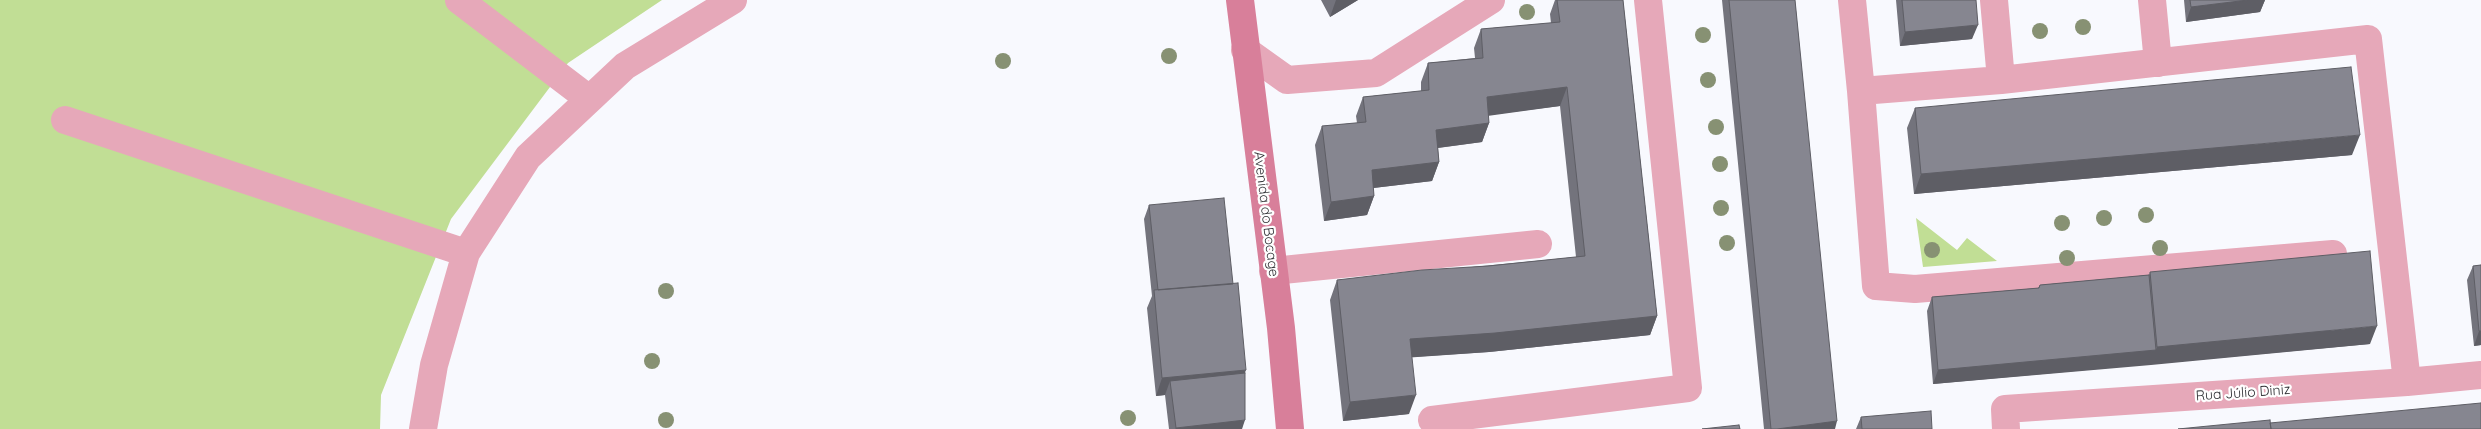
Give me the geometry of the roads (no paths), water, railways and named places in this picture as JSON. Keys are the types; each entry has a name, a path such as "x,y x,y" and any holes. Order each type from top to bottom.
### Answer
{"main road":[{"name":"Avenida do Bocage","path":"1240,0 1290,429"}],"street":[{"path":"459,0 590,99"},
{"path":"423,429 434,365 466,253 528,158 625,66 733,0"},
{"path":"1245,50 1287,80 1376,73 1491,0"},
{"path":"1432,420 1688,388 1648,0"},
{"path":"1852,0 1876,286 1915,289 2333,254"},
{"path":"1994,0 2000,80"},
{"path":"2152,0 2158,63"},
{"path":"1861,90 2000,80 2368,39 2407,382"},
{"path":"65,120 466,253"},
{"path":"1273,271 1538,244"},
{"name":"Rua Júlio Diniz","path":"2005,419 2481,375"}]}
